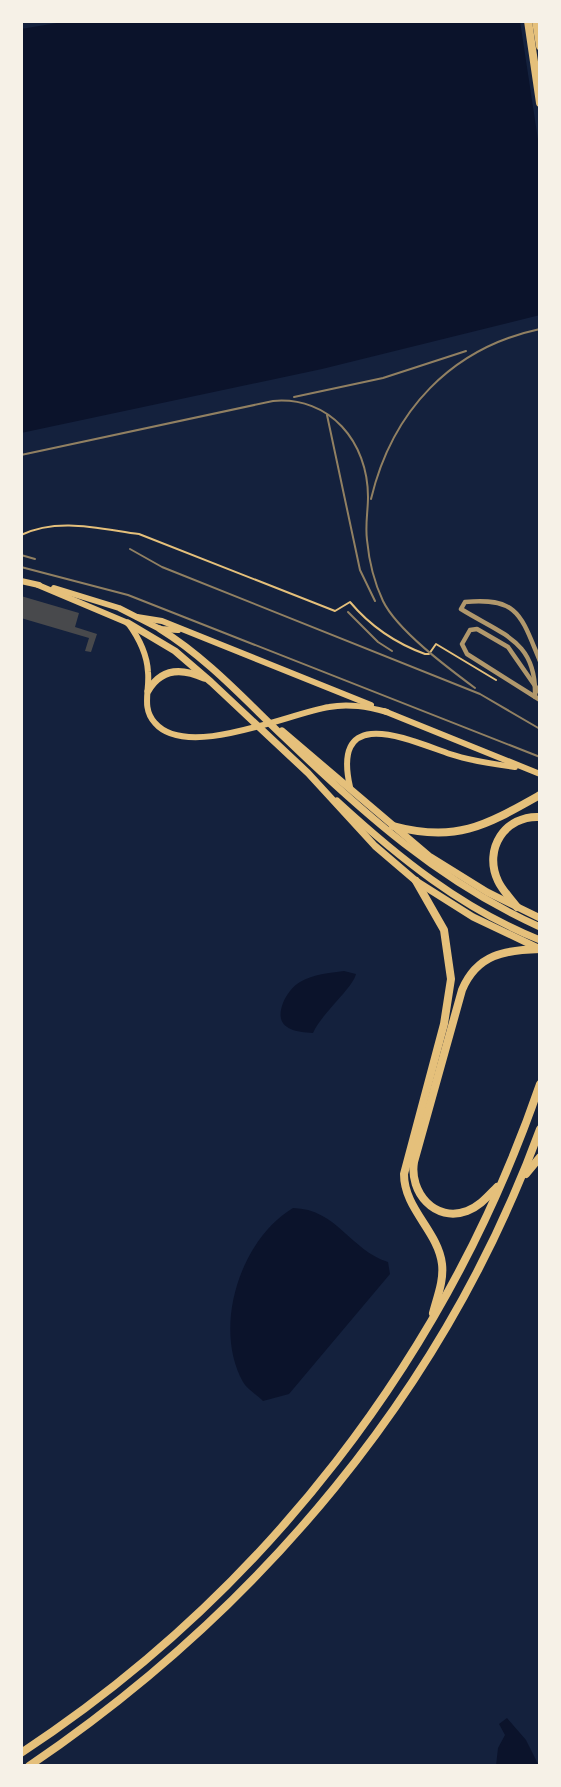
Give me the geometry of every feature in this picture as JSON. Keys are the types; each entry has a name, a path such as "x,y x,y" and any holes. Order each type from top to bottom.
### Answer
{"highway":[{"path":"528,21 540,103"},
{"path":"536,21 540,46"},
{"path":"128,623 175,651 397,853 440,886 491,917 540,940"},
{"path":"160,629 194,653 405,848 472,893 540,927"},
{"path":"148,691 158,678 173,671 187,672 211,682"},
{"path":"273,726 453,872 540,918"},
{"path":"316,782 359,831 416,881 473,918 540,950"},
{"path":"393,826 427,835 460,831 540,795"},
{"path":"517,907 498,881 493,863 494,849 509,826 524,819 540,817"},
{"path":"416,881 441,923 451,970 446,1017 404,1174 409,1197 435,1241 441,1260 439,1290 428,1326"},
{"path":"502,1182 471,1209 457,1213 443,1212 421,1197 413,1177 414,1162 463,990 471,973 481,961 497,953 540,950"},
{"path":"21,1753 131,1672 228,1585 276,1535 347,1449 428,1326 502,1182 540,1084"},
{"path":"29,1766 128,1696 250,1586 326,1501 389,1416 444,1331 520,1182 540,1129"},
{"path":"520,1182 540,1157"}],"main road":[{"path":"21,580 100,601 160,629 185,631"},
{"path":"38,585 128,623 144,652 148,691 146,705 152,720 164,731 184,738 219,735 329,706 361,706 387,712"},
{"path":"137,617 156,619 540,774"},
{"path":"350,787 346,766 349,751 360,738 375,732 397,735 475,761 523,768"}],"street":[{"path":"537,695 536,673 527,653 517,643 461,609 465,602 492,600 515,613 540,662"},
{"path":"470,630 481,630 508,647 537,695 467,654 462,644 470,630"}],"path":[{"path":"21,535 67,525 115,528 139,534 335,611 350,602 366,620 397,643 425,654 429,654 436,644 502,684"}],"water":[{"path":"69,21 540,21 540,315 322,369 21,433 21,29"},
{"path":"344,971 356,974 354,980 313,1033 286,1027 281,1011 288,994 295,986 305,979"},
{"path":"293,1208 308,1210 332,1222 363,1249 388,1262 390,1274 289,1394 263,1401 245,1385 234,1360 230,1336 231,1311 246,1262 259,1240 275,1222"},
{"path":"507,1718 526,1740 539,1766 496,1766 498,1748 505,1735 499,1724"}],"pier":[{"path":"520,21 540,21 540,153"}],"building":[{"path":"21,596 79,613 75,627 97,634 91,652 85,651 89,638 21,618"}],"railway":[{"path":"371,499 394,438 410,412 430,388 453,368 479,351 508,338 540,329"},
{"path":"294,397 383,378 466,351"},
{"path":"21,455 273,401 293,401 312,406 342,426 361,458 368,497 366,529 369,556 383,601 411,636 475,688"},
{"path":"327,415 360,570 375,601"},
{"path":"130,549 162,567 480,694 540,729"},
{"path":"21,555 35,559"},
{"path":"21,567 128,595 540,757"},
{"path":"348,612 378,642 392,651"}]}
